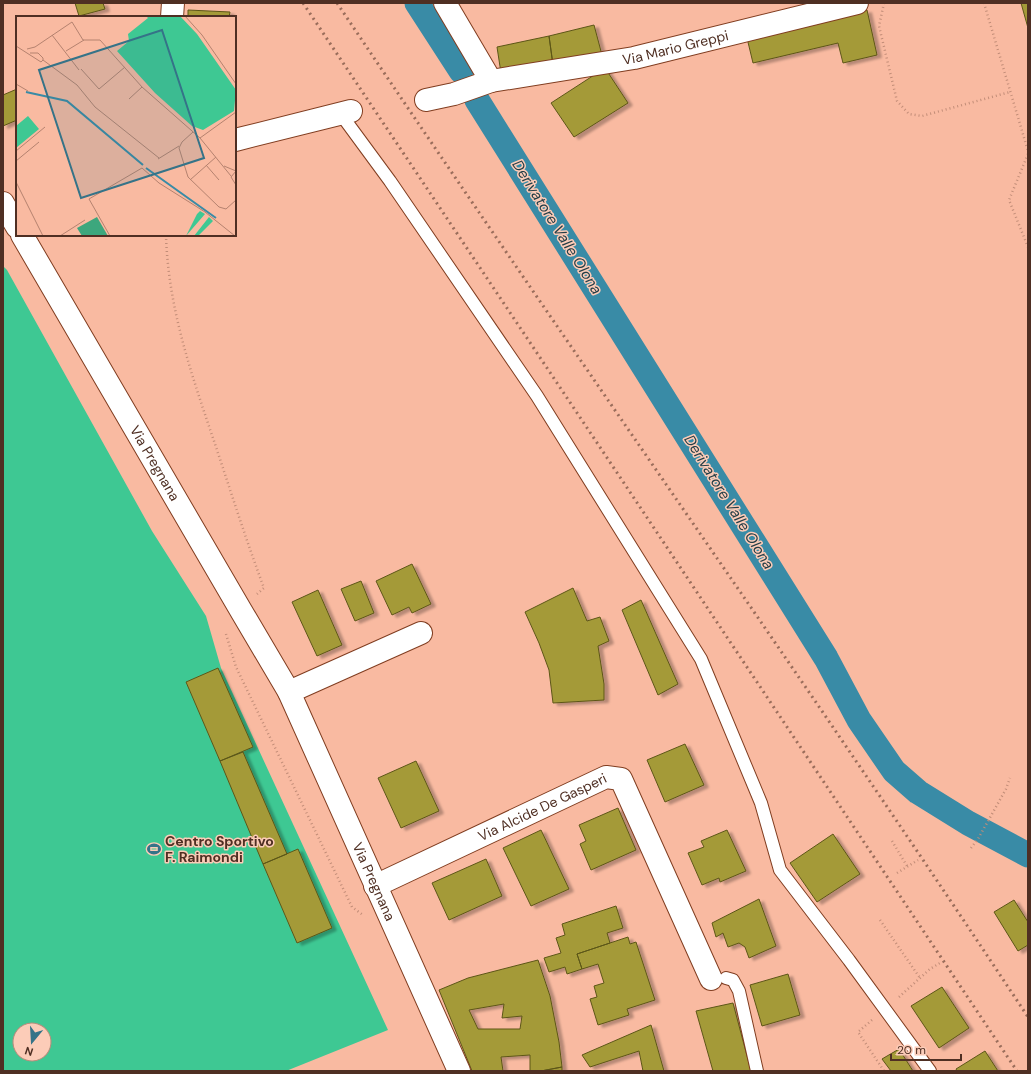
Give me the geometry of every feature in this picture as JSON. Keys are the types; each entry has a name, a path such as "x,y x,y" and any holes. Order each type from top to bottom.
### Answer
{"street":[{"path":"172,16 173,3"},
{"path":"446,3 491,81"},
{"name":"Via Mario Greppi","path":"426,100 454,94 491,81 634,58 858,3"},
{"path":"236,140 346,112"},
{"name":"Via Pregnana","path":"3,203 16,225"},
{"name":"Via Pregnana","path":"23,236 289,692 459,1071"},
{"path":"289,692 421,633"},
{"name":"Via Alcide De Gasperi","path":"375,886 606,777 621,779 719,979"}],"lane":[{"path":"346,112 390,181 536,396 701,659 761,803 780,870 849,960 930,1071"},
{"path":"719,979 733,980 739,991 757,1071"}],"path":[{"path":"884,3 879,26 897,101 909,114 922,116 1010,92"},
{"path":"984,3 1028,153 1009,200 1028,247"},
{"path":"166,236 166,255 171,290 187,360 250,551 264,588 240,610"},
{"path":"226,633 236,667 352,907 368,918"},
{"path":"971,848 978,839 1006,789 1010,778"},
{"path":"892,841 907,866"},
{"path":"897,873 918,860"},
{"path":"880,920 920,978"},
{"path":"930,969 940,963"}],"green space":[{"name":"Centro Sportivo F. Raimondi","path":"3,266 7,270 152,531 206,616 221,668 388,1030 286,1071 3,1071"}],"building":[{"path":"75,3 103,3 105,9 79,16"},
{"path":"1021,3 1028,3 1028,28"},
{"path":"188,10 230,12 229,16 188,16"},
{"path":"867,10 877,55 843,63 838,43 753,63 747,38"},
{"path":"594,25 602,55 553,65 549,36"},
{"path":"549,36 553,65 501,73 497,47"},
{"path":"605,68 628,103 574,137 551,103"},
{"path":"16,89 16,120 3,126 3,95"},
{"path":"412,564 431,604 412,613 409,607 392,615 376,581"},
{"path":"361,581 374,613 355,621 341,589"},
{"path":"573,588 587,621 600,617 609,641 598,646 604,684 604,700 553,703 549,670 525,612"},
{"path":"318,590 342,645 317,656 292,602"},
{"path":"641,600 678,684 658,695 622,610"},
{"path":"218,668 253,747 220,761 186,682"},
{"path":"685,744 704,785 665,802 647,760"},
{"path":"243,752 287,854 263,864 220,761"},
{"path":"416,761 439,811 401,828 378,778"},
{"path":"618,808 636,850 591,870 580,844 586,841 579,825"},
{"path":"541,830 569,889 531,906 503,848"},
{"path":"727,830 746,871 720,882 719,878 702,885 688,853 704,847 701,841"},
{"path":"833,834 860,874 817,902 790,863"},
{"path":"298,849 332,928 297,943 263,864"},
{"path":"486,859 502,896 449,920 432,883"},
{"path":"759,899 776,946 749,958 745,947 739,943 728,947 723,933 716,937 712,923"},
{"path":"1014,900 1028,922 1028,945 1018,951 994,912"},
{"path":"616,906 623,928 607,933 610,943 577,954 582,969 567,974 565,967 549,972 544,958 561,953 556,938 565,935 562,924"},
{"path":"628,937 630,944 636,942 655,1000 627,1009 629,1015 598,1025 590,999 597,997 594,986 604,983 598,964 582,969 577,954"},
{"path":"538,960 550,996 559,1042 562,1067 541,1071 530,1071 530,1055 501,1057 503,1071 472,1071 439,990 468,978","holes":["504,1004 502,1018 522,1016 520,1029 478,1029 469,1010"]},
{"path":"788,974 800,1015 762,1026 750,985"},
{"path":"942,987 969,1028 939,1048 911,1006"},
{"path":"733,1003 751,1071 713,1071 696,1011"},
{"path":"651,1025 664,1071 643,1071 639,1051 590,1067 582,1055"},
{"path":"899,1049 913,1071 891,1071 882,1059"},
{"path":"985,1051 998,1071 957,1071 956,1069"},
{"path":"562,1067 562,1071 541,1071"}],"waterway":[{"name":"Derivatore Valle Olona","path":"417,3 461,71"},
{"name":"Derivatore Valle Olona","path":"477,100 826,658 859,720 894,771 918,792 968,823 1028,855"}],"railway":[{"path":"303,3 1017,1071"},
{"path":"337,3 850,752 1028,1017"}],"place":[{"name":"Centro Sportivo F. Raimondi","path":"154,849"}]}
